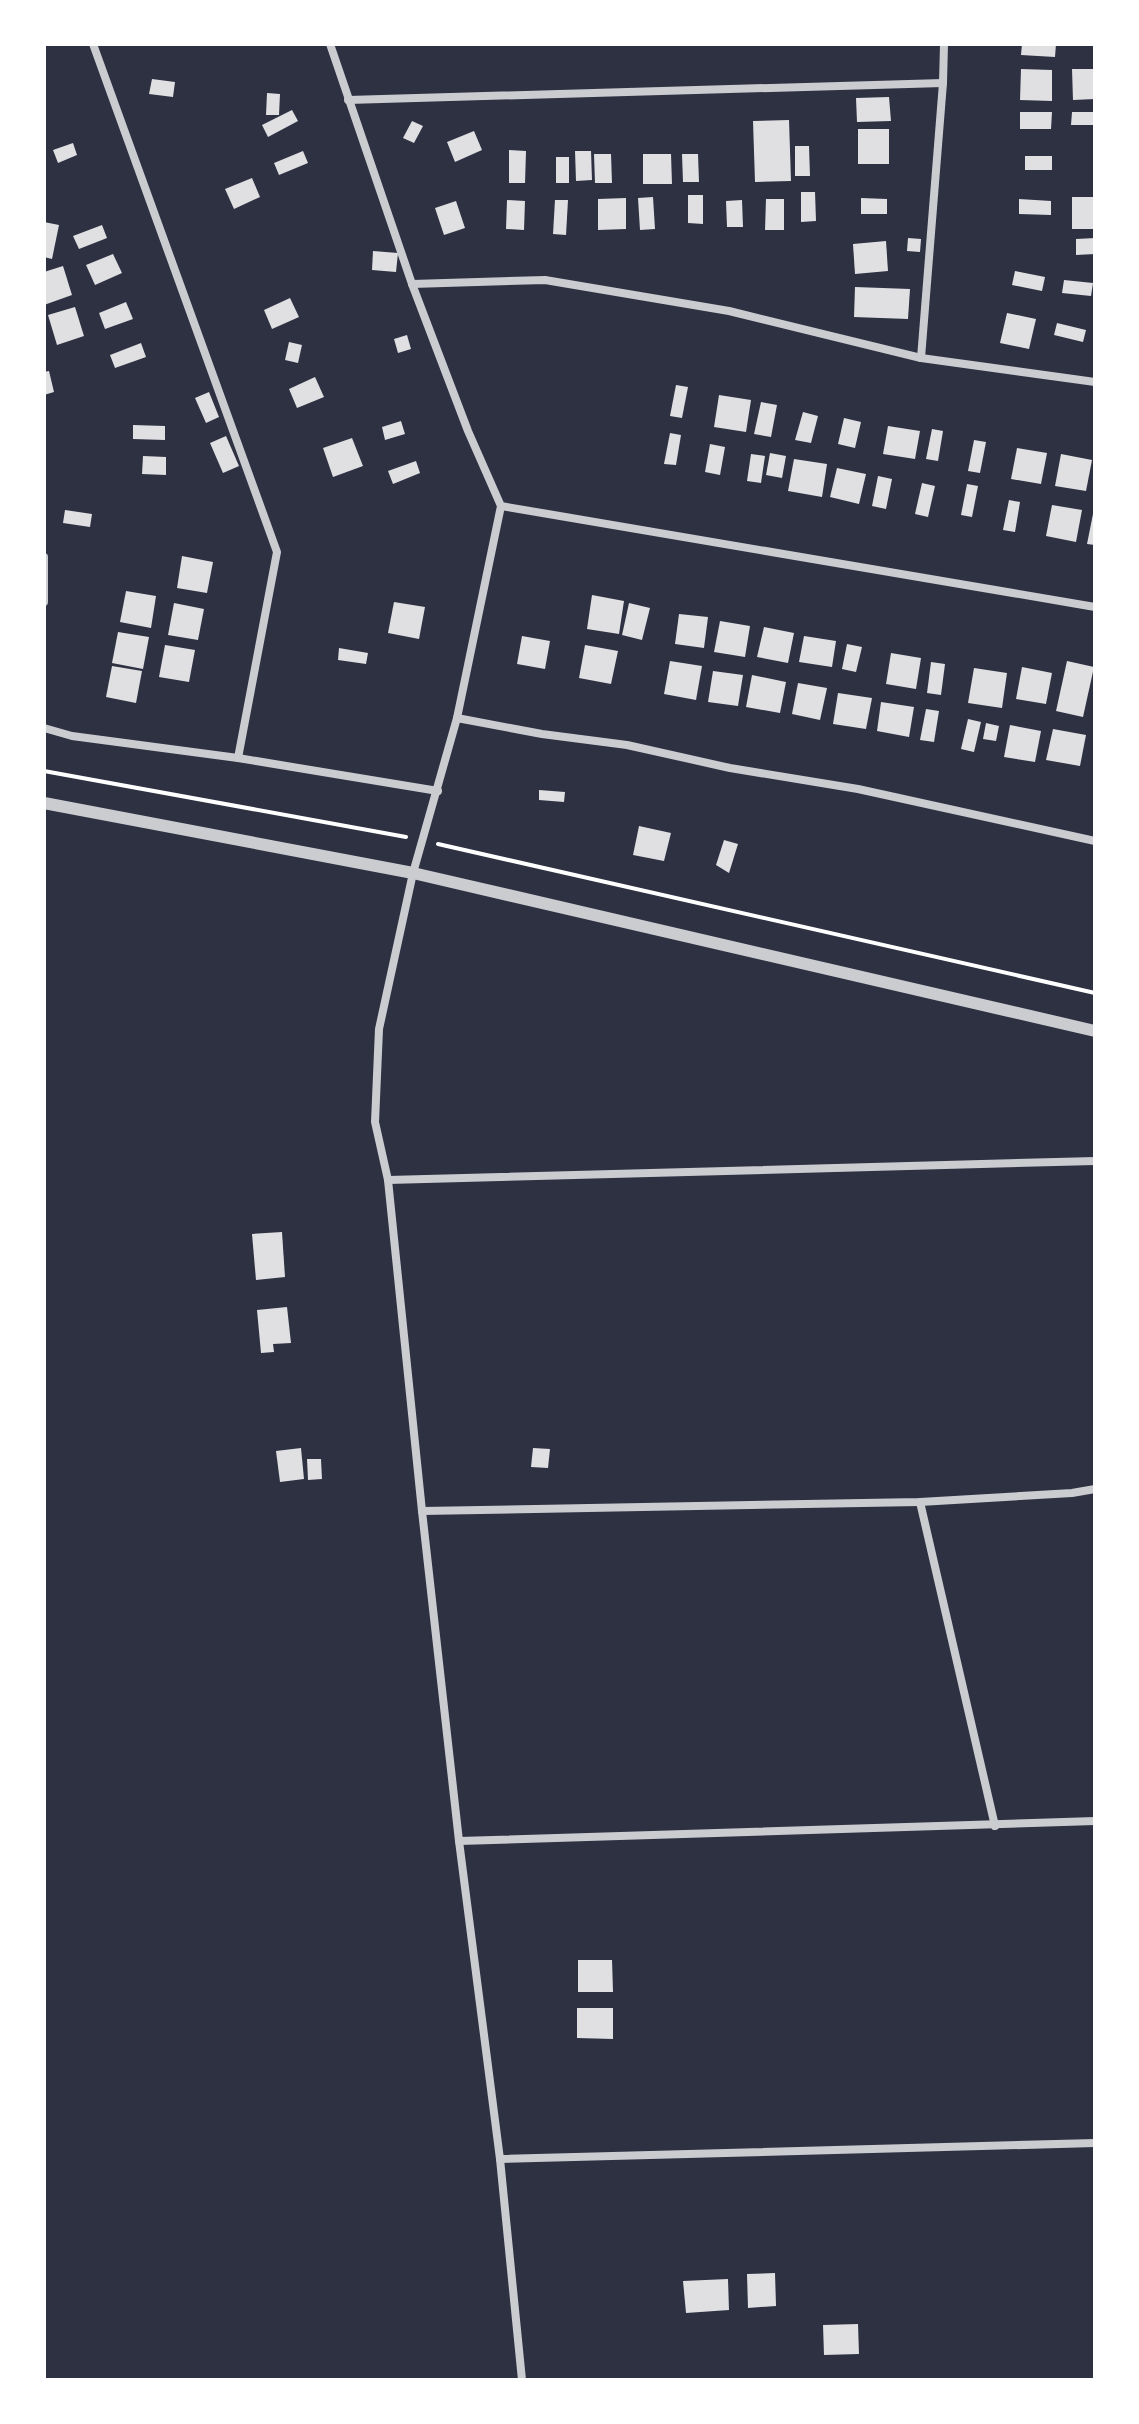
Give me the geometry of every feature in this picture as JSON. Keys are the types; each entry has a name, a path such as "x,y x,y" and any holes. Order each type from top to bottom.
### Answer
{"street":[{"path":"93,44 277,552 238,758"},
{"path":"330,44 412,284 468,431 501,506 457,718 413,873 379,1029 375,1122 388,1180 422,1511 459,1841 500,2159 522,2380"},
{"path":"921,358 944,44"},
{"path":"348,100 943,83"},
{"path":"412,284 545,280 729,311 921,358 1095,382"},
{"path":"501,506 1095,607"},
{"path":"44,557 44,602"},
{"path":"457,718 542,734 627,745 730,768 858,789 1095,841"},
{"path":"44,728 72,736 238,758 438,791"},
{"path":"44,803 413,873 1095,1031"},
{"path":"388,1180 1095,1161"},
{"path":"422,1511 920,1502 1095,1489"},
{"path":"920,1502 995,1826"},
{"path":"459,1841 1095,1821"},
{"path":"500,2159 1095,2143"}],"path":[{"path":"44,771 422,840 1095,993"}],"building":[{"path":"1022,44 1056,44 1055,57 1021,55"},
{"path":"1021,69 1052,70 1052,101 1020,100"},
{"path":"1072,69 1095,69 1095,99 1073,100"},
{"path":"152,79 175,82 173,97 149,94"},
{"path":"267,93 280,94 279,115 266,115"},
{"path":"889,97 891,121 857,122 856,98"},
{"path":"292,110 298,121 268,137 262,125"},
{"path":"1020,112 1052,112 1051,129 1020,129"},
{"path":"1072,112 1095,112 1095,125 1071,125"},
{"path":"789,120 791,181 755,182 753,121"},
{"path":"412,121 423,126 414,143 403,138"},
{"path":"858,129 889,129 889,164 858,164"},
{"path":"474,131 482,150 455,162 447,142"},
{"path":"73,143 77,155 58,163 53,150"},
{"path":"795,146 809,146 810,176 795,176"},
{"path":"509,150 526,151 525,183 509,183"},
{"path":"303,151 308,163 279,175 274,163"},
{"path":"575,151 591,151 592,180 576,181"},
{"path":"594,154 611,154 612,183 595,183"},
{"path":"643,154 671,154 672,184 643,184"},
{"path":"682,154 698,154 699,182 683,182"},
{"path":"1025,156 1052,156 1052,170 1025,170"},
{"path":"556,157 569,157 569,183 556,183"},
{"path":"252,178 260,197 234,209 225,189"},
{"path":"801,192 815,192 816,221 801,222"},
{"path":"688,195 703,195 703,224 688,223"},
{"path":"653,197 655,229 640,230 638,198"},
{"path":"1072,197 1095,197 1095,229 1072,229"},
{"path":"626,198 626,229 598,230 598,199"},
{"path":"861,198 887,199 887,214 861,214"},
{"path":"766,199 784,199 784,230 765,230"},
{"path":"1019,199 1051,201 1051,215 1019,214"},
{"path":"507,200 525,201 524,230 506,229"},
{"path":"555,200 568,200 566,235 553,234"},
{"path":"742,200 743,227 727,227 726,201"},
{"path":"456,201 465,228 444,235 435,208"},
{"path":"44,222 59,225 52,259 44,257"},
{"path":"102,225 107,238 79,249 73,236"},
{"path":"908,238 921,239 920,252 907,251"},
{"path":"1095,238 1095,254 1076,255 1076,239"},
{"path":"886,241 888,271 855,274 853,244"},
{"path":"373,251 398,253 396,272 372,270"},
{"path":"113,254 122,273 95,285 86,265"},
{"path":"63,266 72,295 44,305 44,272"},
{"path":"1015,271 1045,277 1042,291 1012,285"},
{"path":"1064,280 1093,283 1091,296 1062,293"},
{"path":"855,287 910,289 908,319 854,317"},
{"path":"290,298 299,317 272,329 264,310"},
{"path":"126,302 133,319 105,329 99,313"},
{"path":"75,307 84,336 57,345 48,315"},
{"path":"1007,313 1036,319 1029,349 1000,343"},
{"path":"1057,323 1086,330 1083,342 1054,335"},
{"path":"407,335 411,349 398,353 394,339"},
{"path":"289,342 302,345 298,363 285,360"},
{"path":"141,343 146,357 115,368 110,355"},
{"path":"49,371 54,392 44,395 44,372"},
{"path":"315,377 324,397 297,408 289,389"},
{"path":"676,385 688,387 682,418 670,416"},
{"path":"209,392 219,417 206,423 195,398"},
{"path":"719,395 751,400 746,432 714,427"},
{"path":"761,402 777,405 771,437 754,434"},
{"path":"803,412 818,416 811,443 795,440"},
{"path":"844,418 861,422 855,448 838,444"},
{"path":"401,421 405,434 385,440 382,427"},
{"path":"133,425 165,426 165,440 133,439"},
{"path":"888,426 920,431 915,459 883,454"},
{"path":"932,429 943,431 938,461 926,459"},
{"path":"670,433 681,435 676,465 664,464"},
{"path":"226,436 239,466 223,473 210,443"},
{"path":"352,438 363,466 333,477 323,448"},
{"path":"974,440 986,442 980,473 968,471"},
{"path":"710,444 725,447 720,475 705,472"},
{"path":"1017,448 1047,453 1041,484 1011,479"},
{"path":"770,453 786,456 782,478 766,475"},
{"path":"751,454 765,456 761,483 747,481"},
{"path":"1061,454 1092,460 1086,491 1055,486"},
{"path":"143,456 166,457 166,475 142,474"},
{"path":"794,459 827,464 822,497 788,491"},
{"path":"416,461 420,473 393,484 388,471"},
{"path":"837,468 866,474 859,504 830,497"},
{"path":"878,476 892,479 886,509 872,506"},
{"path":"922,483 935,486 928,517 915,514"},
{"path":"967,484 978,486 972,517 961,515"},
{"path":"1009,500 1020,502 1015,532 1003,530"},
{"path":"1052,505 1082,510 1076,542 1046,536"},
{"path":"1095,509 1095,545 1087,544"},
{"path":"65,510 92,514 90,527 63,523"},
{"path":"182,556 213,562 207,593 177,588"},
{"path":"126,591 156,596 151,628 120,622"},
{"path":"592,595 624,601 619,634 587,629"},
{"path":"394,602 425,607 419,639 388,633"},
{"path":"174,603 204,609 198,640 168,635"},
{"path":"629,603 650,608 642,640 622,635"},
{"path":"679,614 708,617 704,648 675,644"},
{"path":"720,621 750,626 745,657 714,652"},
{"path":"764,627 794,633 788,663 757,657"},
{"path":"118,632 149,637 143,669 112,663"},
{"path":"522,636 550,641 545,669 517,664"},
{"path":"804,636 836,641 832,667 799,662"},
{"path":"847,644 862,647 856,672 842,669"},
{"path":"165,645 195,650 189,682 159,677"},
{"path":"585,645 618,651 611,684 579,678"},
{"path":"339,648 368,653 366,664 338,660"},
{"path":"891,653 921,658 916,689 886,684"},
{"path":"670,661 702,666 696,700 664,694"},
{"path":"1067,661 1094,667 1083,717 1056,711"},
{"path":"931,662 945,664 941,695 927,693"},
{"path":"112,666 142,671 136,703 106,697"},
{"path":"1022,667 1052,673 1046,704 1016,699"},
{"path":"974,668 1007,673 1002,708 968,703"},
{"path":"713,671 743,675 738,706 708,702"},
{"path":"752,675 786,682 780,713 746,707"},
{"path":"798,683 827,688 820,720 792,714"},
{"path":"838,693 872,698 866,729 833,724"},
{"path":"881,702 914,707 909,737 877,731"},
{"path":"926,709 939,711 934,742 920,740"},
{"path":"968,719 981,722 974,752 961,749"},
{"path":"986,723 999,726 996,741 983,739"},
{"path":"1010,725 1041,731 1035,762 1004,757"},
{"path":"1053,729 1086,735 1080,766 1046,760"},
{"path":"539,790 565,792 564,802 539,800"},
{"path":"639,826 671,833 664,861 633,855"},
{"path":"724,840 738,844 729,873 716,865"},
{"path":"282,1232 285,1277 256,1280 252,1234"},
{"path":"287,1307 291,1343 273,1344 274,1352 261,1353 257,1310"},
{"path":"301,1448 304,1479 280,1482 276,1451"},
{"path":"533,1448 550,1449 548,1468 531,1467"},
{"path":"307,1459 321,1459 322,1479 308,1480"},
{"path":"578,1960 612,1960 613,1992 578,1992"},
{"path":"577,2008 613,2008 613,2039 577,2038"},
{"path":"775,2273 776,2306 748,2308 747,2274"},
{"path":"728,2279 729,2310 686,2313 683,2281"},
{"path":"858,2324 859,2354 824,2355 823,2325"}]}
